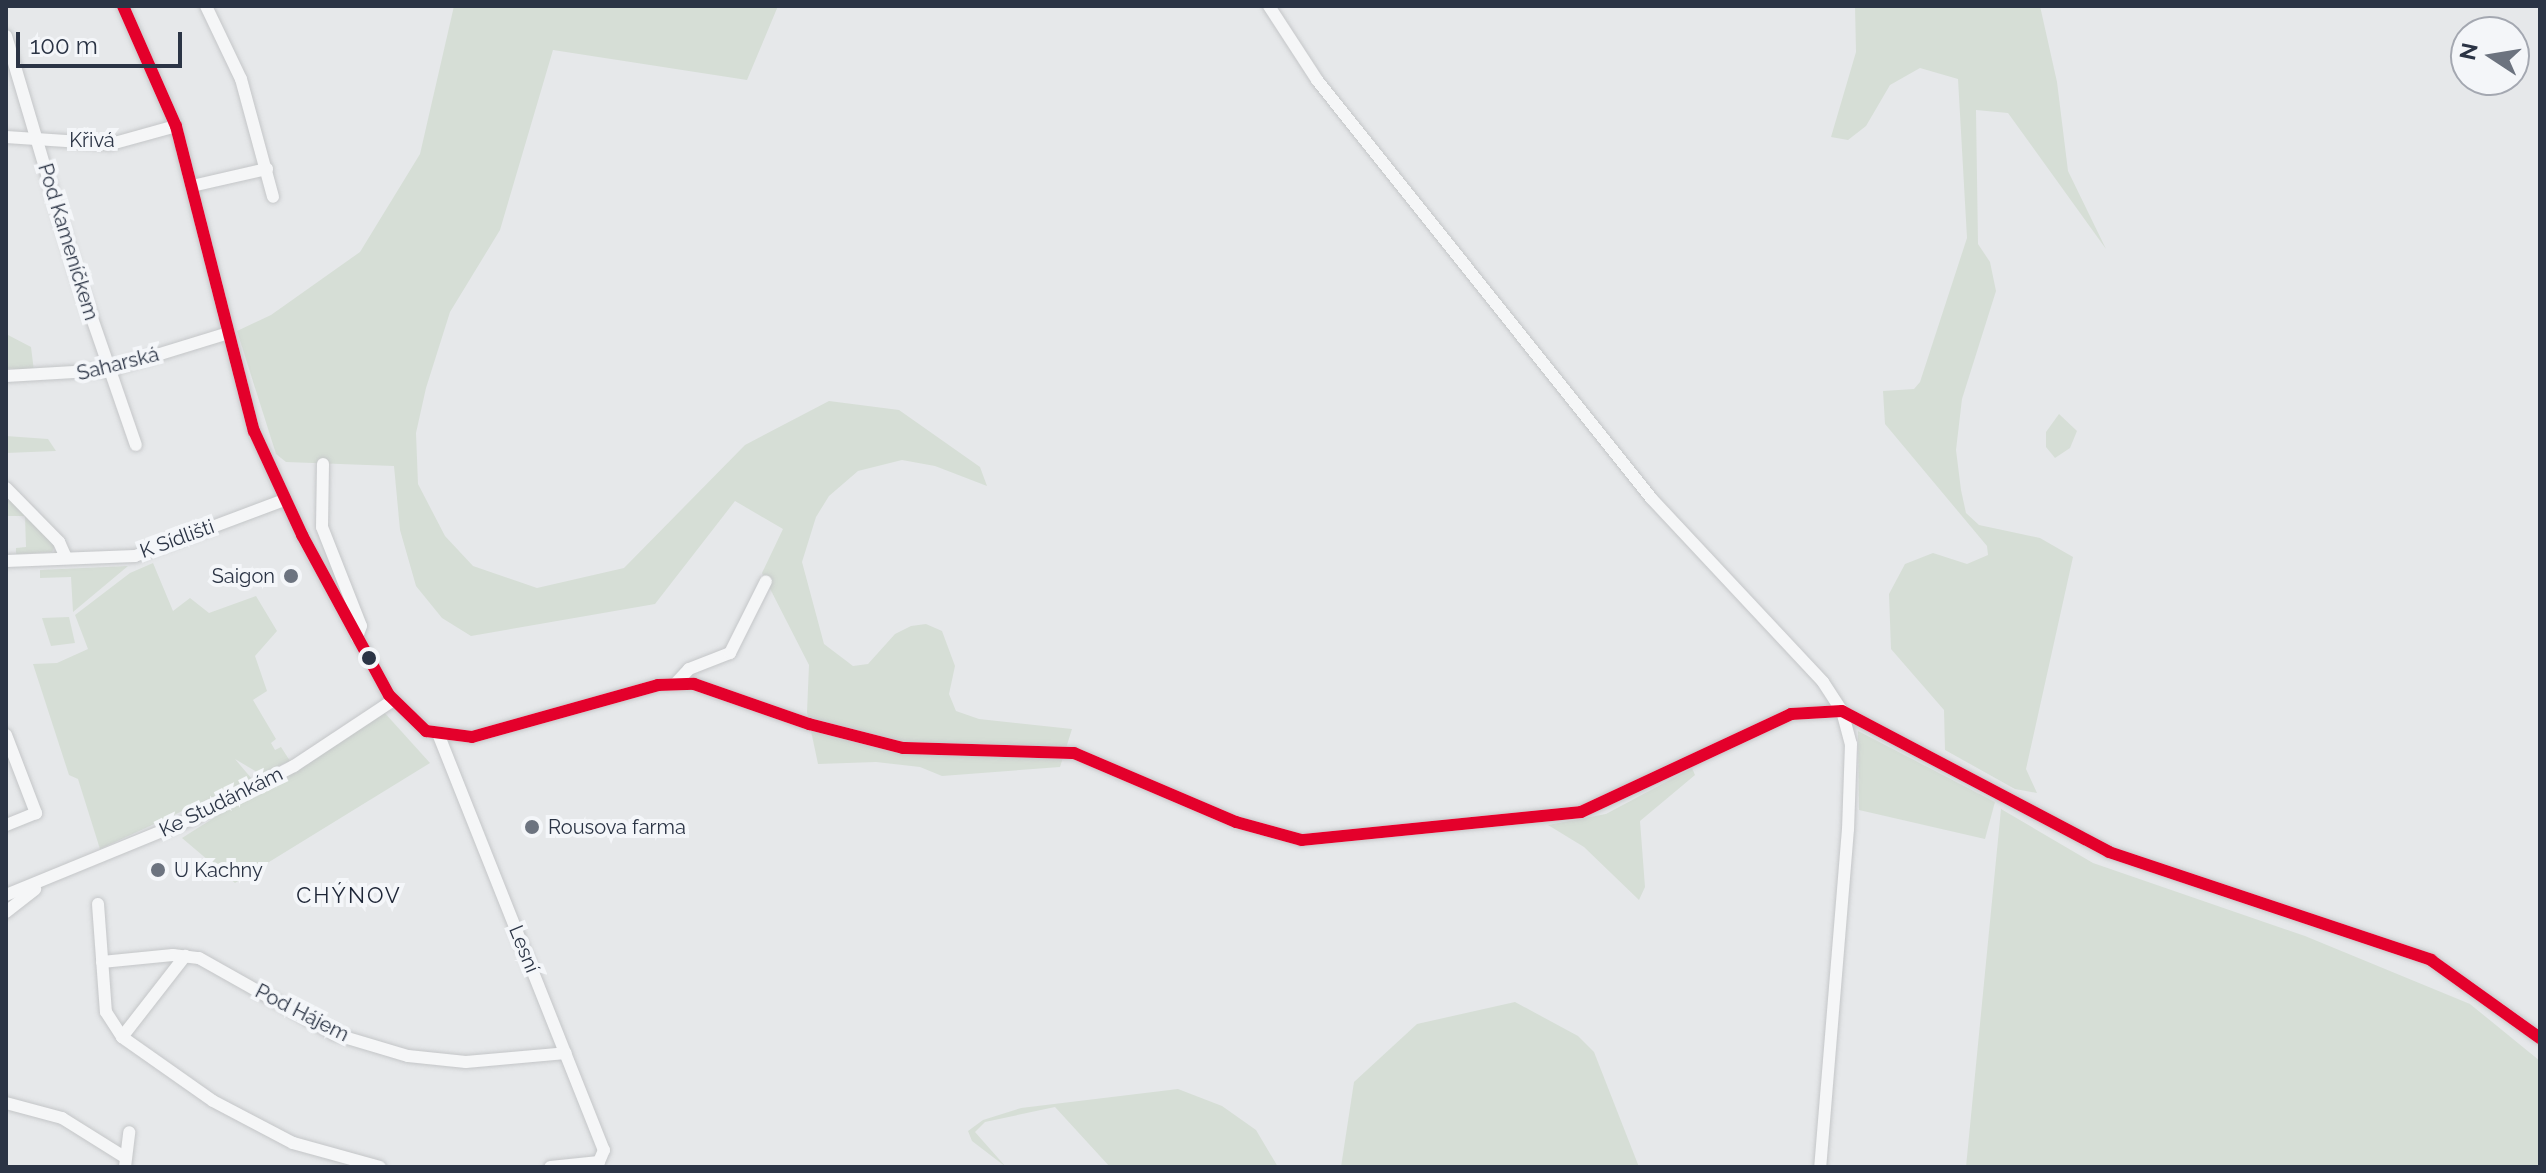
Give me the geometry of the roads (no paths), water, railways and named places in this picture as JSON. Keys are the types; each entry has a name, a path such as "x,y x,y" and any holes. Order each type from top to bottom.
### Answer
{"street":[{"path":"123,6 176,126 254,431 284,500 392,701 417,726 439,736 481,735 676,683 705,685 809,724 903,748 1074,753 1236,822 1276,835 1315,839 1581,812 1791,714 1842,711 2109,852 2431,960 2540,1038"},
{"path":"206,6 241,79 273,197"},
{"path":"1269,6 1317,80 1651,498 1823,682 1842,711 1851,744 1848,829 1820,1167"},
{"name":"Pod Kameníčkem","path":"6,36 108,370 136,445"},
{"name":"Křivá","path":"6,137 111,144 176,126"},
{"path":"192,186 267,169"},
{"name":"Saharská","path":"6,376 108,370 228,333"},
{"path":"323,464 322,527 361,626 357,637"},
{"path":"6,488 59,542 66,558"},
{"name":"K Sídlišti","path":"6,561 135,556 284,500"},
{"path":"676,683 689,669 730,653 766,581"},
{"name":"Ke Studánkám","path":"6,895 40,885 261,783 392,701"},
{"path":"6,735 36,813 6,825"},
{"name":"Lesní","path":"439,736 604,1150 599,1162 550,1167"},
{"name":"Ke Studánkám","path":"6,912 40,885"},
{"path":"98,904 106,1012 122,1037 213,1101 293,1143 380,1167"},
{"path":"122,1037 185,956"},
{"name":"Pod Hájem","path":"102,962 185,956 199,958 334,1034 408,1056 466,1062 566,1053"},
{"path":"6,1103 62,1118 126,1163 129,1132"}],"place":[{"name":"Saigon","path":"291,576"},
{"name":"Rousova farma","path":"532,827"},
{"name":"U Kachny","path":"158,870"}],"district":[{"name":"CHÝNOV","path":"349,896"}]}
